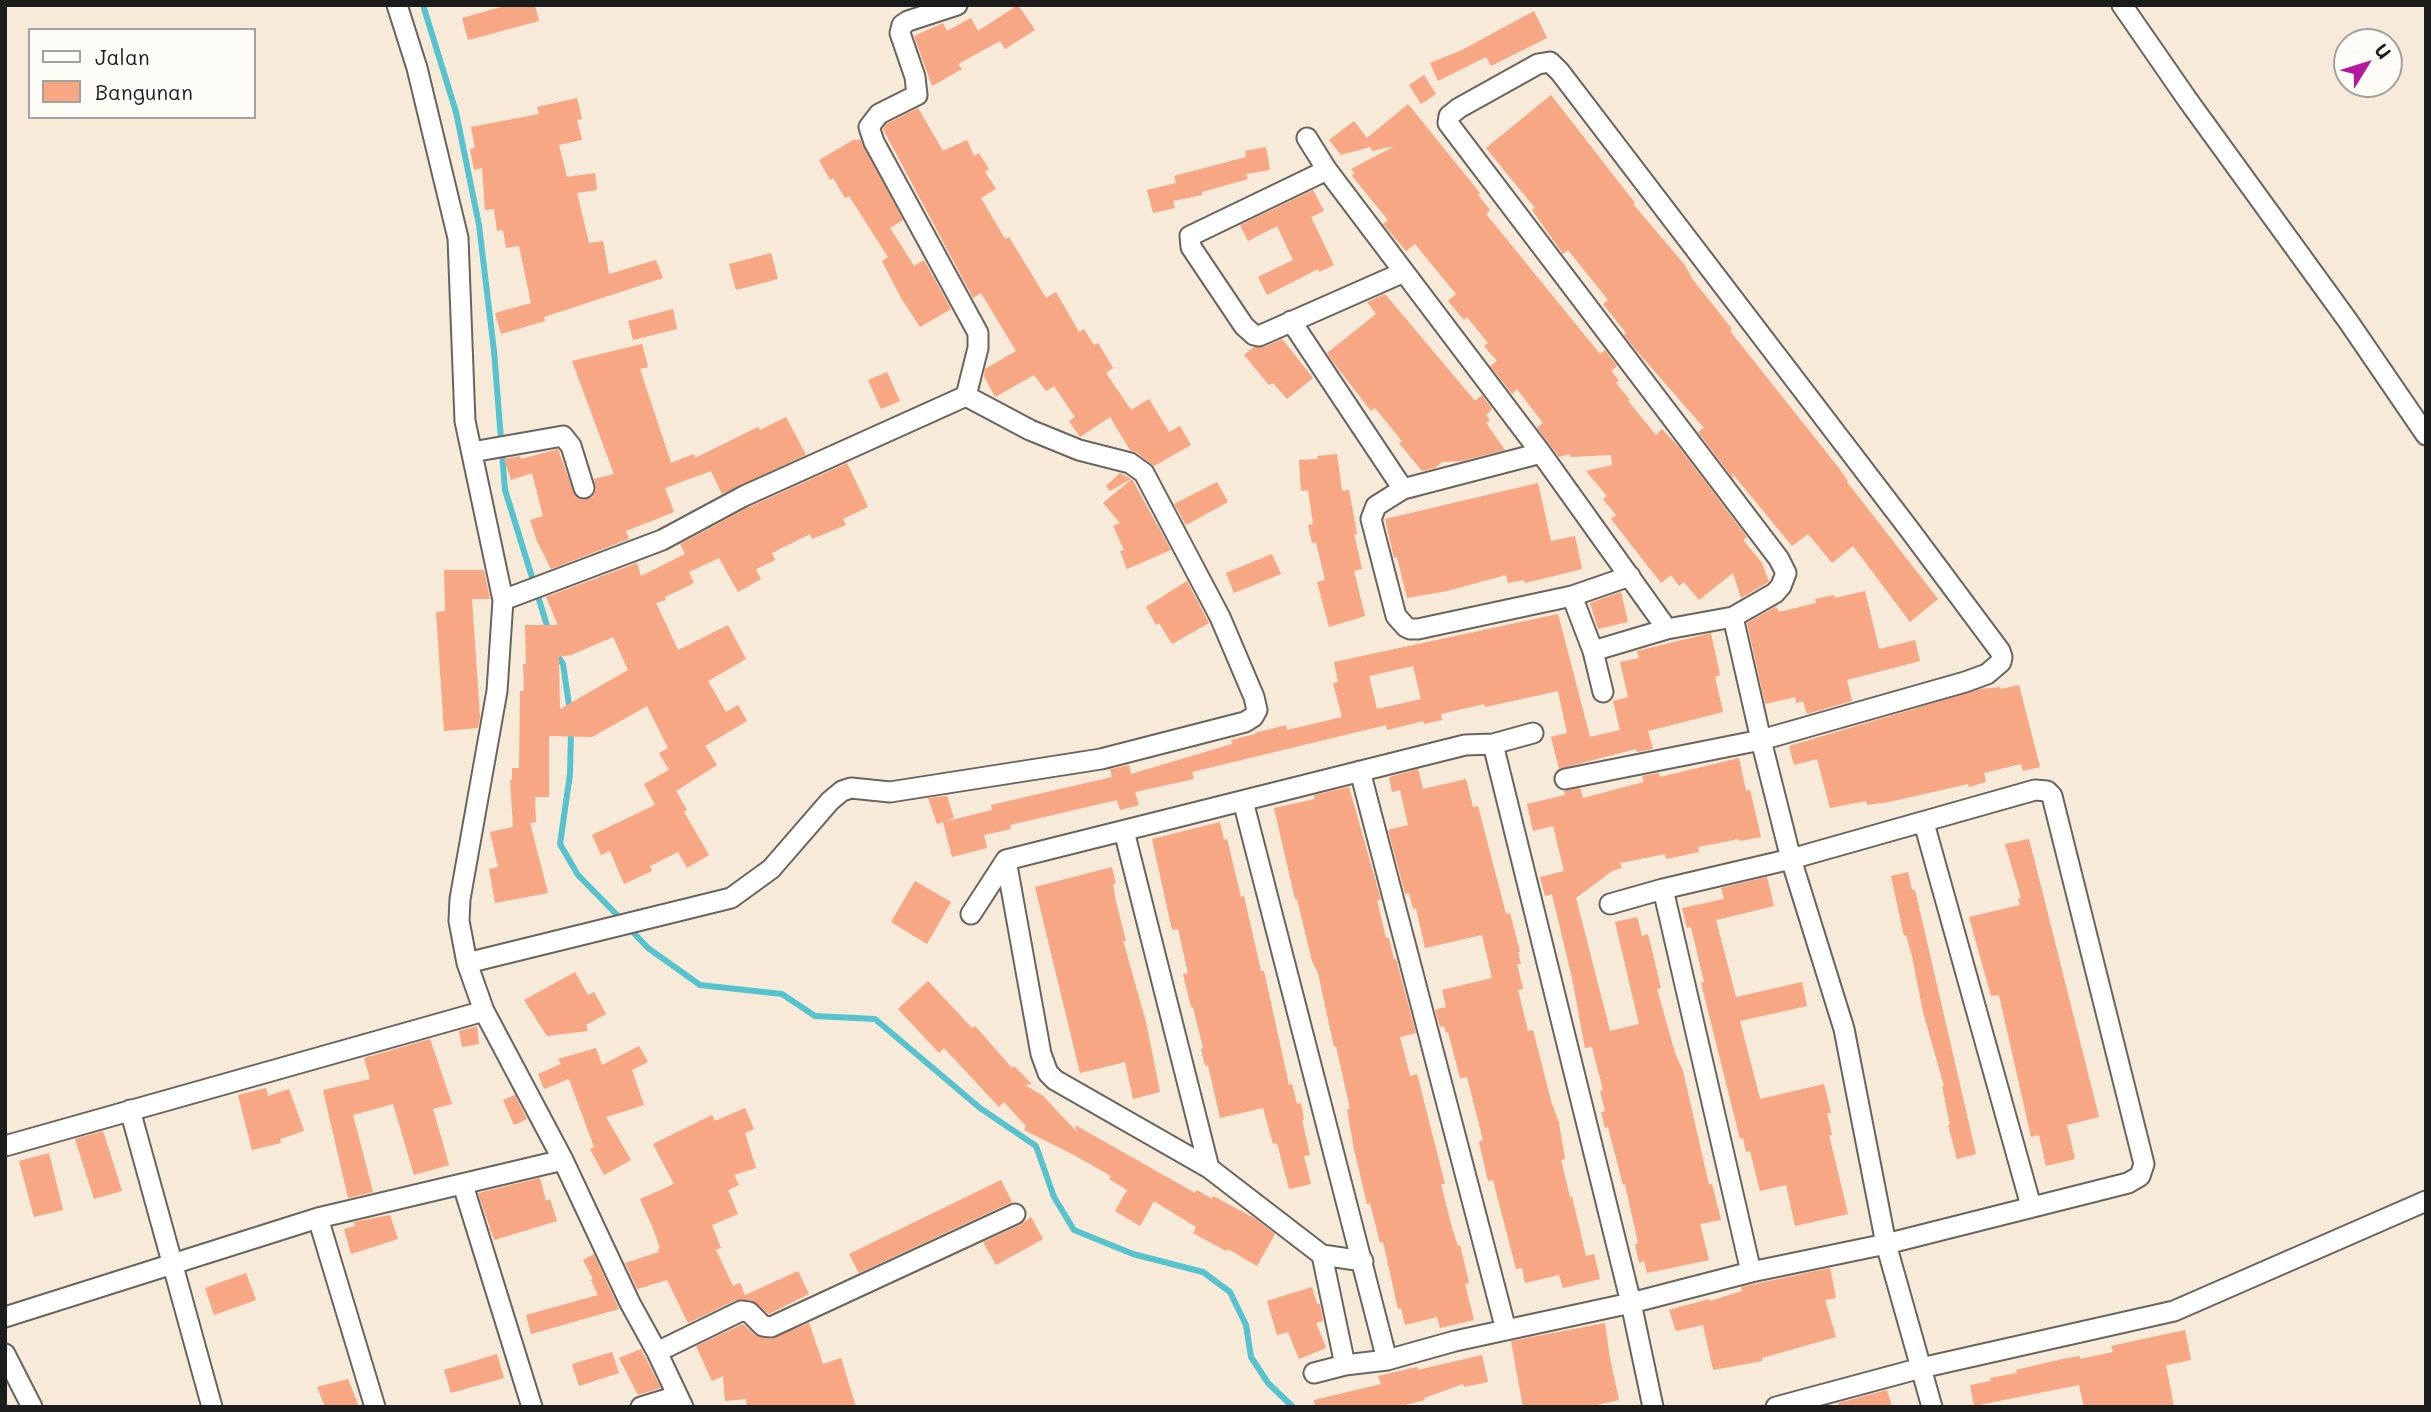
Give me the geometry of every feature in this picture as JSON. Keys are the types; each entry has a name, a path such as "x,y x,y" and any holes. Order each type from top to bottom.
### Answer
{"street":[{"path":"397,5 418,68 458,238 465,421 503,600 497,691 460,899 459,921 467,962 484,1011 563,1160 630,1303 680,1401 641,1407"},
{"path":"957,5 902,25 900,33 915,77 917,95 879,114 869,127 874,142 978,334 978,348 966,396"},
{"path":"2122,5 2348,321 2426,435"},
{"path":"1564,779 1761,740 1965,682 1987,674 2001,662 2002,657 1917,540 1550,62 1538,64 1459,108 1449,117 1448,122 1779,559 1786,573 1775,593 1733,617 1667,629 1593,651"},
{"path":"1307,138 1327,170 1541,453 1667,629"},
{"path":"1327,170 1190,236 1191,247 1249,332 1259,336 1404,272"},
{"path":"1291,321 1403,489"},
{"path":"503,600 662,540 744,496 966,396"},
{"path":"467,962 730,898 771,869 830,801 851,788 890,792 1101,760 1253,718 1257,710 1254,697 1220,617 1144,473 1130,463 1079,450 1030,430 966,396"},
{"path":"472,452 563,436 571,446 584,488"},
{"path":"1541,453 1403,489 1376,506 1371,519 1396,616 1406,627 1418,629 1572,596 1630,576"},
{"path":"1572,596 1593,651 1603,692"},
{"path":"1733,617 1791,859 1844,1029 1886,1244 1932,1407"},
{"path":"971,914 1006,860 1465,745 1493,744 1533,733"},
{"path":"1493,744 1631,1303 1653,1407"},
{"path":"1360,772 1506,1330"},
{"path":"1314,1373 1345,1365 1387,1360 1751,1272 1886,1244 2128,1183 2140,1176 2144,1164 2052,796 2041,789 1791,859 1610,904"},
{"path":"1243,801 1387,1360"},
{"path":"1924,823 2031,1206"},
{"path":"1124,831 1209,1168"},
{"path":"1006,860 1041,1054 1048,1073 1055,1080 1209,1168 1322,1255 1363,1261"},
{"path":"1663,889 1751,1272"},
{"path":"5,1146 484,1011"},
{"path":"130,1110 212,1407"},
{"path":"5,1317 318,1218 563,1160"},
{"path":"463,1185 532,1407"},
{"path":"1776,1407 1921,1368 2175,1311 2426,1200"},
{"path":"657,1352 741,1311 749,1312 763,1326 771,1327 1015,1214"},
{"path":"318,1218 375,1407"},
{"path":"1322,1255 1345,1365"},
{"path":"5,1354 32,1407"}],"building":[{"path":"508,5 535,5 539,21 468,40 462,18"},
{"path":"1018,5 1035,30 1005,49 1000,41 958,64 962,69 932,86 914,36 943,23 947,31 971,18 978,31"},
{"path":"1534,11 1547,38 1491,66 1486,57 1438,81 1430,63 1462,50"},
{"path":"1424,75 1436,94 1421,104 1409,85"},
{"path":"1551,95 1635,203 1633,204 1684,264 1693,280 1732,329 1730,331 1938,599 1910,622 1853,546 1832,563 1808,534 1792,546 1732,473 1734,480 1698,432 1704,428 1624,335 1626,333 1603,304 1608,300 1568,250 1563,254 1532,210 1535,208 1486,148"},
{"path":"577,98 582,119 577,120 582,140 559,145 567,177 595,173 597,190 577,193 589,243 603,241 609,274 656,260 663,278 501,334 495,313 531,303 519,246 506,248 503,230 497,231 494,209 485,210 482,168 474,170 470,149 475,148 471,127 539,114 537,107"},
{"path":"1408,104 1480,193 1478,195 1490,210 1486,214 1600,354 1605,350 1617,366 1611,371 1619,381 1616,383 1630,400 1628,401 1656,435 1662,429 1679,447 1747,537 1743,540 1762,563 1769,582 1741,598 1733,573 1699,600 1684,582 1679,586 1671,575 1661,583 1611,519 1616,515 1603,499 1607,496 1586,471 1612,465 1611,455 1571,457 1569,454 1559,457 1537,428 1543,423 1517,389 1512,394 1490,366 1497,361 1484,346 1488,343 1467,317 1464,320 1448,301 1456,294 1415,244 1406,251 1383,224 1388,220 1352,176 1354,173 1351,169 1395,146 1372,151 1370,147 1341,155 1329,140 1354,121 1367,138"},
{"path":"918,108 943,151 967,140 974,156 979,153 989,169 985,172 996,189 981,198 1005,239 1009,237 1046,298 1056,292 1079,332 1084,329 1094,345 1098,343 1113,368 1106,373 1131,410 1149,399 1169,432 1180,426 1191,445 1154,466 1130,450 1110,417 1080,437 1069,421 1075,417 1054,386 1046,391 1034,375 995,397 984,376 985,369 1016,351 981,293 973,298 883,129 886,124"},
{"path":"855,139 860,139 903,220 890,228 914,266 924,260 951,309 920,327 882,261 888,257 849,196 845,198 833,178 830,180 819,160"},
{"path":"1266,147 1270,170 1246,174 1248,179 1202,192 1202,195 1173,201 1175,208 1153,213 1147,190 1176,183 1174,176 1246,157 1245,151"},
{"path":"1313,190 1324,211 1311,217 1334,265 1319,272 1318,269 1267,295 1258,277 1293,260 1277,226 1248,241 1240,225"},
{"path":"771,253 778,279 736,290 729,264"},
{"path":"1385,294 1475,401 1482,395 1492,409 1486,415 1490,420 1486,423 1505,450 1462,461 1442,462 1435,468 1422,471 1399,443 1402,441 1375,408 1371,411 1333,362 1327,353 1376,314 1367,302"},
{"path":"673,309 677,329 633,340 628,321"},
{"path":"1282,339 1313,378 1287,399 1273,383 1269,385 1244,355 1254,347 1264,347"},
{"path":"642,344 648,367 640,369 671,463 694,454 695,458 758,427 760,430 786,417 806,455 722,494 711,471 665,488 674,512 626,531 629,539 551,569 530,520 543,516 532,473 511,480 504,459 520,456 521,459 558,449 575,496 582,500 592,497 596,490 594,479 614,474 572,361"},
{"path":"887,372 900,401 881,409 868,380"},
{"path":"1337,454 1342,491 1349,490 1357,534 1354,534 1362,569 1354,571 1365,616 1329,627 1317,582 1325,580 1316,542 1312,543 1308,525 1313,524 1308,490 1301,491 1299,460"},
{"path":"847,463 868,507 843,519 846,525 812,539 810,534 772,553 775,560 756,569 761,579 738,592 719,558 689,572 694,583 656,603 678,650 728,625 746,659 708,681 726,712 738,705 747,721 705,746 717,765 676,791 687,810 684,812 709,855 687,868 678,852 650,866 652,871 624,884 610,851 601,855 592,835 655,805 644,784 669,770 659,753 668,748 647,706 592,737 549,736 549,797 535,797 536,822 530,823 548,893 495,903 489,869 498,867 490,832 513,827 510,780 512,768 519,768 520,691 524,691 523,664 526,664 525,625 558,625 546,597 637,563 641,576 685,554 680,544 749,507","holes":["613,637 628,670 560,709 559,657 571,655"]},
{"path":"1120,473 1131,479 1110,491 1106,486"},
{"path":"1132,479 1171,550 1127,569 1120,551 1124,550 1113,526 1120,523 1103,503"},
{"path":"1217,482 1228,502 1186,525 1174,504"},
{"path":"1538,483 1551,541 1575,536 1582,569 1525,583 1524,580 1508,583 1506,575 1447,591 1407,598 1385,519"},
{"path":"1272,554 1281,574 1234,593 1226,573"},
{"path":"444,570 484,570 490,599 472,599 480,717 478,728 444,731 436,612 445,611"},
{"path":"1187,581 1209,623 1172,644 1159,623 1156,625 1146,607"},
{"path":"1865,591 1879,649 1915,640 1920,661 1847,680 1852,701 1807,714 1803,701 1796,703 1795,697 1765,704 1747,623 1777,606 1775,609 1779,612 1816,603 1815,599 1834,595 1835,598"},
{"path":"1621,592 1628,622 1598,629 1590,603"},
{"path":"1558,614 1590,737 1620,730 1613,701 1628,697 1620,662 1639,658 1637,651 1711,633 1720,675 1715,677 1723,712 1648,731 1653,749 1637,752 1636,749 1559,769 1551,737 1567,733 1558,691 1485,707 1484,704 1441,714 1442,720 1424,724 1423,721 1387,730 1386,725 1192,772 1194,779 1135,792 1139,805 1120,810 1117,800 1010,825 1011,829 984,835 987,848 952,857 943,822 992,810 991,805 1112,777 1110,769 1129,765 1131,774 1232,744 1231,740 1255,733 1286,725 1287,730 1342,717 1333,683 1338,682 1334,662","holes":["1413,666 1421,699 1377,709 1369,676"]},
{"path":"2019,685 2040,767 2023,771 2021,764 1984,773 1986,782 1969,787 1968,784 1889,802 1867,805 1866,801 1830,808 1817,759 1794,765 1789,746 1980,689 2001,689"},
{"path":"1739,758 1746,791 1750,790 1761,837 1698,847 1699,852 1666,859 1665,854 1620,863 1622,868 1612,871 1576,898 1610,1031 1639,1024 1615,922 1637,917 1642,936 1648,934 1661,988 1657,989 1675,1053 1683,1071 1709,1185 1712,1184 1721,1220 1700,1224 1709,1260 1647,1273 1644,1261 1639,1263 1635,1244 1638,1243 1625,1184 1623,1185 1608,1127 1605,1128 1601,1112 1605,1111 1600,1091 1603,1090 1592,1047 1585,1048 1552,894 1545,896 1540,877 1564,871 1553,826 1533,831 1527,804 1565,795 1564,791 1580,788 1583,798 1644,782 1642,776 1659,773 1660,777"},
{"path":"1418,769 1423,789 1466,779 1473,807 1478,806 1506,914 1510,913 1520,952 1521,964 1517,964 1523,989 1518,990 1528,1031 1533,1030 1559,1123 1565,1159 1561,1160 1570,1197 1586,1256 1594,1254 1600,1279 1563,1288 1559,1275 1525,1283 1522,1268 1516,1269 1493,1180 1488,1181 1479,1142 1483,1140 1467,1077 1460,1078 1448,1032 1446,1033 1444,1026 1440,1027 1435,1010 1446,1007 1442,990 1492,978 1482,935 1425,948 1416,908 1413,909 1409,893 1405,894 1388,830 1408,825 1400,790 1392,792 1389,777"},
{"path":"1349,787 1381,900 1377,900 1386,938 1389,938 1396,959 1416,1033 1400,1037 1410,1076 1417,1074 1445,1184 1441,1184 1469,1283 1465,1284 1474,1320 1440,1328 1437,1317 1405,1325 1401,1308 1398,1309 1383,1242 1380,1243 1370,1203 1367,1204 1354,1149 1347,1109 1350,1109 1336,1046 1334,1047 1318,973 1312,961 1295,899 1274,808 1315,799 1314,795"},
{"path":"947,796 954,818 937,824 928,798"},
{"path":"1220,822 1224,840 1227,839 1241,897 1244,896 1261,971 1264,971 1289,1085 1292,1084 1297,1104 1301,1103 1310,1155 1304,1156 1311,1184 1289,1189 1277,1143 1273,1144 1263,1108 1220,1118 1183,974 1188,973 1178,929 1172,930 1152,839"},
{"path":"2029,839 2099,1117 2067,1125 2075,1159 2046,1166 2039,1135 2031,1137 1999,995 1991,996 1969,917 2020,905 2018,899 2021,898 2005,844"},
{"path":"1112,867 1116,883 1113,884 1116,902 1126,941 1123,941 1146,1022 1160,1092 1133,1099 1125,1062 1080,1073 1035,887"},
{"path":"1908,872 1912,890 1915,890 1976,1154 1957,1159 1948,1125 1944,1086 1923,1012 1912,956 1906,935 1904,936 1891,876"},
{"path":"1767,877 1774,906 1716,920 1736,997 1802,982 1807,1006 1740,1021 1760,1099 1824,1084 1831,1113 1827,1113 1832,1135 1829,1135 1848,1214 1795,1226 1786,1185 1760,1191 1750,1151 1746,1152 1743,1138 1740,1139 1701,983 1704,982 1691,927 1687,928 1682,908 1724,899 1721,888"},
{"path":"915,881 951,902 927,944 891,922"},
{"path":"575,972 588,995 594,992 606,1014 586,1025 588,1031 547,1036 524,1000"},
{"path":"928,981 972,1028 975,1026 1012,1068 1014,1066 1032,1084 1025,1085 1043,1096 1077,1132 1075,1125 1195,1193 1197,1190 1212,1199 1213,1196 1256,1219 1275,1234 1257,1266 1193,1233 1196,1227 1154,1201 1140,1226 1115,1211 1127,1190 1109,1179 1111,1176 1024,1130 1026,1126 1004,1102 999,1107 944,1048 939,1053 898,1009"},
{"path":"477,1026 479,1044 462,1047 459,1031"},
{"path":"430,1039 452,1104 433,1109 449,1165 414,1175 393,1104 353,1115 373,1192 348,1198 323,1090 370,1079 364,1058"},
{"path":"639,1046 648,1062 632,1070 644,1105 606,1117 631,1160 604,1175 590,1149 594,1147 569,1079 544,1089 538,1074 561,1064 558,1059 596,1048 602,1065"},
{"path":"266,1088 268,1096 289,1089 304,1131 280,1139 281,1143 252,1150 238,1095"},
{"path":"515,1095 527,1119 514,1125 503,1100"},
{"path":"745,1108 754,1129 745,1133 756,1168 734,1175 739,1185 728,1190 738,1214 712,1225 721,1248 716,1250 733,1286 740,1283 745,1295 798,1271 809,1294 769,1314 751,1300 736,1300 688,1323 667,1280 637,1289 625,1263 659,1252 660,1248 640,1199 674,1184 653,1144 712,1115 715,1121"},
{"path":"103,1131 122,1191 94,1199 75,1139"},
{"path":"49,1153 63,1210 34,1217 19,1161"},
{"path":"540,1178 546,1201 550,1199 557,1221 494,1240 478,1193"},
{"path":"1001,1180 1012,1202 859,1273 849,1254"},
{"path":"390,1215 398,1239 351,1254 344,1229 355,1226 354,1222"},
{"path":"1031,1217 1043,1239 996,1265 983,1242"},
{"path":"594,1254 619,1309 531,1334 526,1315 598,1295 583,1260"},
{"path":"1830,1268 1836,1298 1825,1300 1836,1337 1762,1358 1762,1361 1713,1370 1703,1325 1676,1331 1669,1310 1742,1291 1741,1287"},
{"path":"246,1273 256,1300 214,1315 205,1288"},
{"path":"1312,1287 1317,1304 1320,1304 1323,1321 1316,1323 1326,1348 1299,1359 1288,1332 1277,1335 1267,1301"},
{"path":"809,1323 823,1364 841,1358 856,1407 747,1407 746,1399 725,1401 723,1376 712,1381 696,1346 743,1324 755,1335 770,1339"},
{"path":"1605,1323 1619,1400 1588,1407 1523,1407 1511,1341"},
{"path":"2185,1330 2191,1360 2166,1365 2174,1407 2084,1407 2079,1385 1974,1406 1970,1385 2062,1359 2080,1356 2080,1359 2113,1352 2111,1346"},
{"path":"641,1349 661,1388 638,1395 619,1358"},
{"path":"612,1352 619,1373 579,1386 572,1364"},
{"path":"497,1354 504,1378 451,1393 444,1370"},
{"path":"1482,1355 1488,1382 1464,1387 1463,1384 1424,1398 1425,1400 1397,1407 1315,1407 1314,1400 1381,1384 1378,1376"},
{"path":"348,1379 359,1407 325,1407 317,1387"},
{"path":"1887,1390 1892,1407 1839,1407 1838,1403"}],"waterway":[{"path":"423,5 456,112 479,225 494,351 505,490 549,632"},
{"path":"555,652 563,664 570,712"},
{"path":"571,730 570,774 560,844 578,875 622,920"},
{"path":"629,928 648,948 700,985 782,994 815,1016 875,1019 980,1108 1036,1146 1054,1197 1074,1230 1133,1254 1203,1272 1230,1292 1246,1325 1251,1357 1268,1383 1293,1407"}]}
